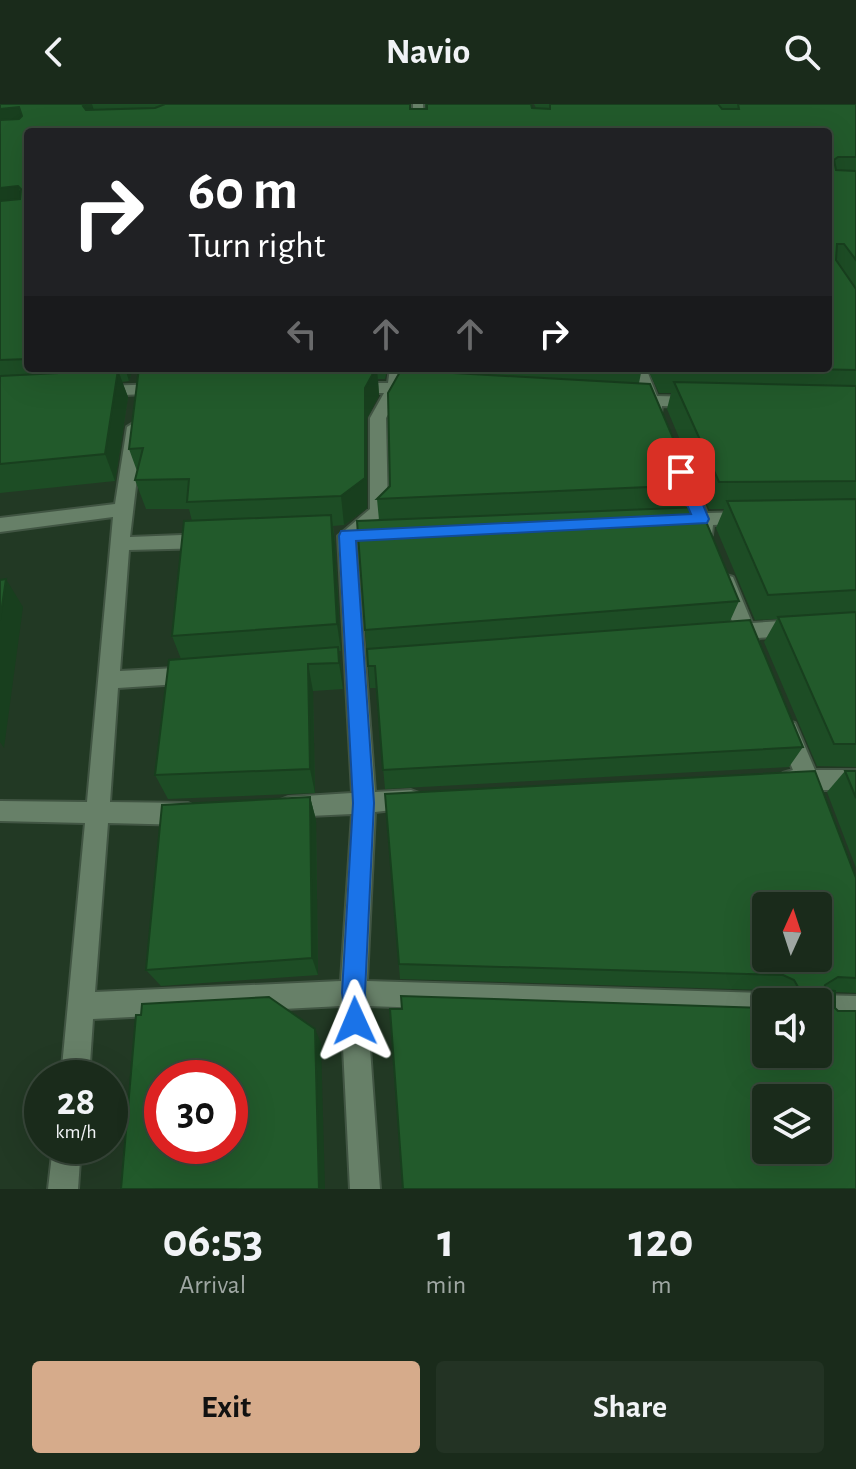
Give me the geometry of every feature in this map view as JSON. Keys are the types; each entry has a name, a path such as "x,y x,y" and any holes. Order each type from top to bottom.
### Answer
{"street":[{"path":"418,104 419,128"},
{"path":"640,372 662,427"},
{"path":"332,388 397,378 426,389"},
{"path":"340,536 379,511 378,418 397,378"},
{"path":"77,1060 123,509 141,379"},
{"path":"78,392 141,379 188,389"},
{"path":"621,399 714,402"},
{"path":"673,453 757,658"},
{"path":"0,525 123,509"},
{"path":"655,521 763,518"},
{"path":"340,536 378,534"},
{"path":"340,536 354,664 364,803 353,993 365,1189"},
{"path":"121,544 226,540"},
{"path":"714,633 824,627"},
{"path":"111,680 217,673"},
{"path":"780,712 819,808"},
{"path":"776,781 856,780"},
{"path":"269,809 427,799"},
{"path":"0,811 158,815 205,813"},
{"path":"83,1006 353,993 752,1006"},
{"path":"832,1008 856,1009"},
{"path":"63,1189 65,1164"}],"building":[{"path":"0,104 86,104 83,106 86,110 155,108 165,104 410,104 410,109 427,109 427,104 531,104 532,108 550,109 550,104 718,104 722,109 739,109 738,104 856,104 856,157 838,157 834,160 836,170 856,171 856,260 844,244 837,244 836,260 856,289 856,370 832,370 832,128 24,128 24,359 0,360 0,201 20,199 21,189 18,186 0,188 0,120 19,119 22,116 19,107 0,109"},
{"path":"118,372 105,454 0,464 0,376"},
{"path":"139,372 374,372 365,388 365,478 341,496 187,502 189,479 135,480 143,448 129,449"},
{"path":"400,372 650,384 693,485 377,499 390,486 388,393"},
{"path":"674,382 856,386 856,481 719,482"},
{"path":"856,499 856,590 768,595 727,501"},
{"path":"700,507 739,601 365,630 357,521"},
{"path":"331,515 337,624 172,636 184,521"},
{"path":"6,579 0,620 0,580"},
{"path":"856,612 856,744 834,744 778,617"},
{"path":"750,620 803,747 383,770 375,666 368,666 367,649"},
{"path":"338,647 339,663 308,664 310,769 155,775 169,660"},
{"path":"815,771 856,878 856,978 838,977 824,988 797,988 794,980 783,975 399,964 385,794"},
{"path":"845,771 856,771 856,798"},
{"path":"310,797 312,958 146,970 162,805"},
{"path":"832,991 835,991 835,1008 838,1011 856,1011 856,1189 403,1189 390,1009 402,1009 401,996 752,1008 752,1068 832,1068"},
{"path":"269,997 315,1029 319,1189 121,1189 123,1164 128,1164 128,1108 136,1015 141,1015 142,1004"}],"route":[{"path":"355,1021 353,993 364,803 347,536 701,519 681,472"}]}
